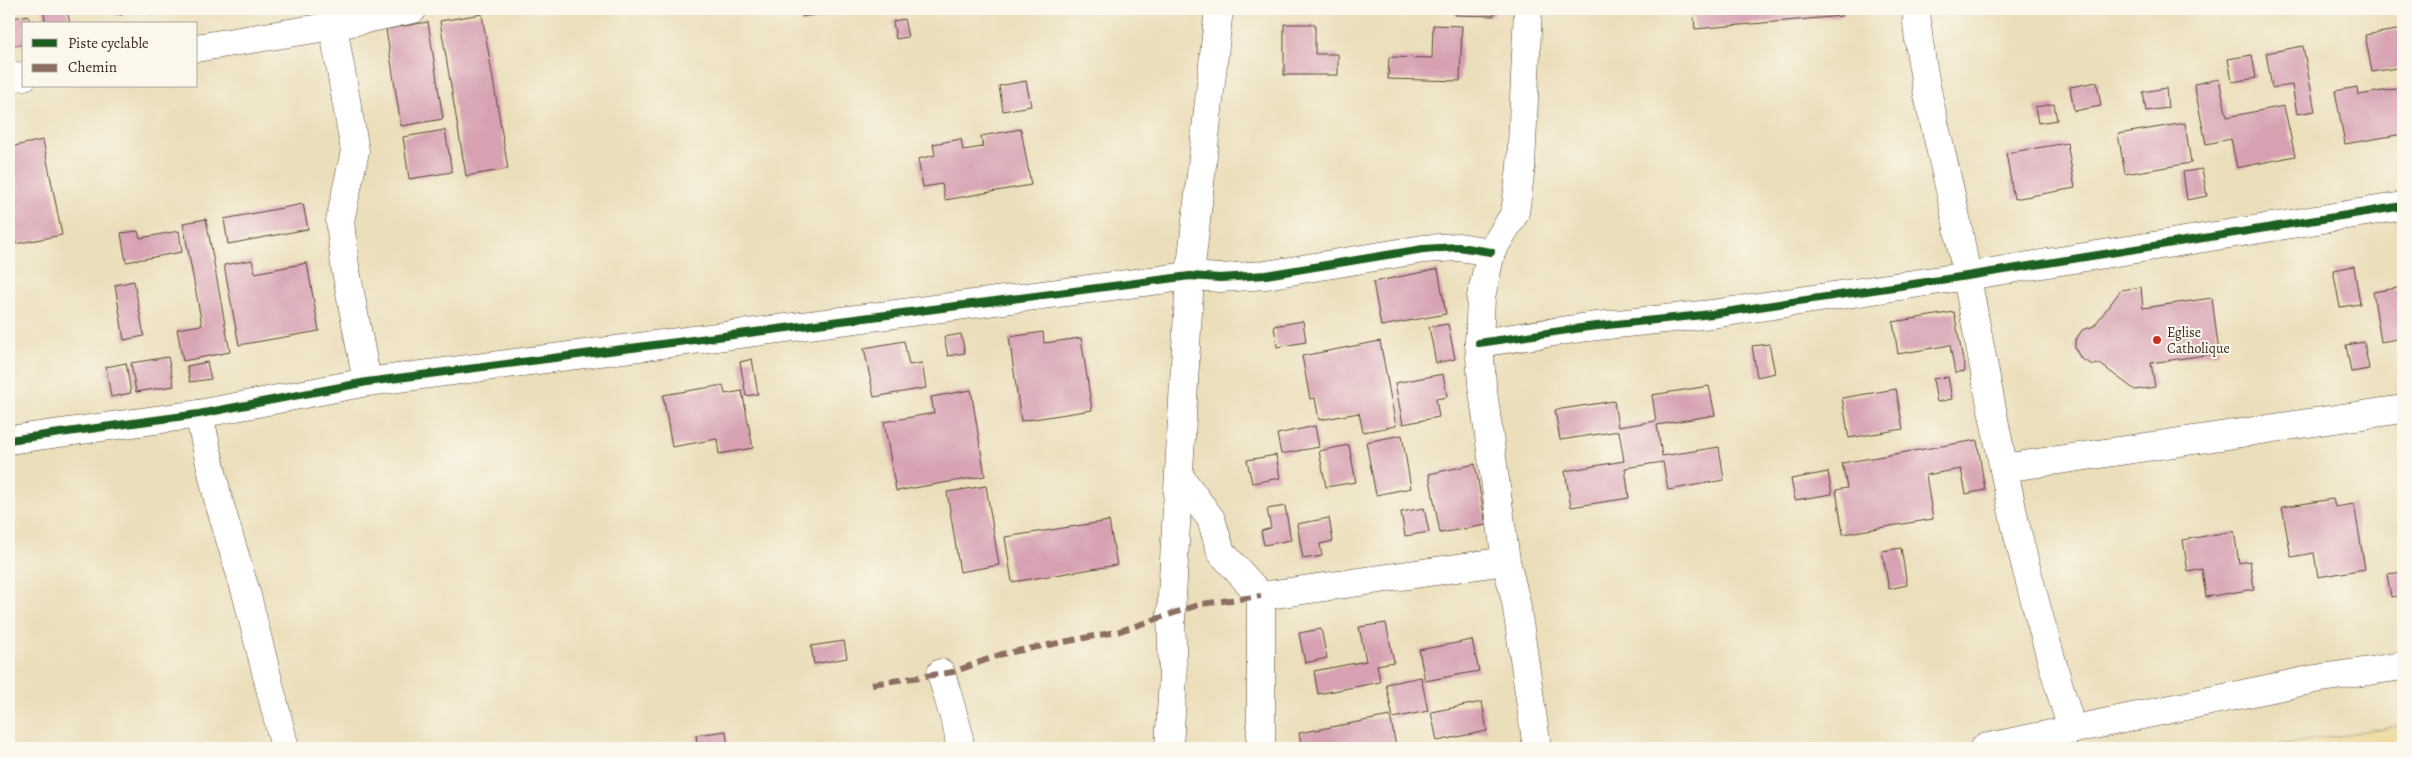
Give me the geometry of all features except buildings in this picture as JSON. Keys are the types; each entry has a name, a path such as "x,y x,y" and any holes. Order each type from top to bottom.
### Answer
{"street":[{"path":"198,47 294,20 333,26 413,9"},
{"path":"1169,748 1173,677 1171,614 1190,276 1219,9"},
{"path":"1528,9 1521,167 1515,213 1491,252 1481,297 1479,343 1506,561 1516,602 1537,748"},
{"path":"1916,9 1918,38 2004,468 2041,625 2072,730"},
{"path":"333,26 354,151 340,221 345,266 366,382"},
{"path":"9,78 22,76"},
{"path":"1479,343 1588,327 1712,314 1967,276 2403,206"},
{"path":"9,440 199,414 366,382 1190,276 1220,278 1266,275 1423,249 1459,247 1491,252"},
{"path":"2004,468 2403,409"},
{"path":"199,414 218,499 247,596 285,748"},
{"path":"1180,477 1211,519 1221,552 1261,596 1260,748"},
{"path":"1261,596 1506,561"},
{"path":"1984,748 2315,679 2403,666"},
{"path":"942,673 958,732 960,748"}],"sand":[{"path":"2403,725 2403,748 2260,748"}],"marked path":[{"path":"872,684 953,672 1002,654 1120,631 1201,604 1261,596"}],"cycle path":[{"path":"1479,343 1588,327 1712,314 1967,276 2403,206"},
{"path":"9,440 199,414 367,382 1190,276 1220,278 1266,275 1423,249 1459,247 1491,252"}],"place":[{"name":"Eglise Catholique","path":"2157,340"}]}
